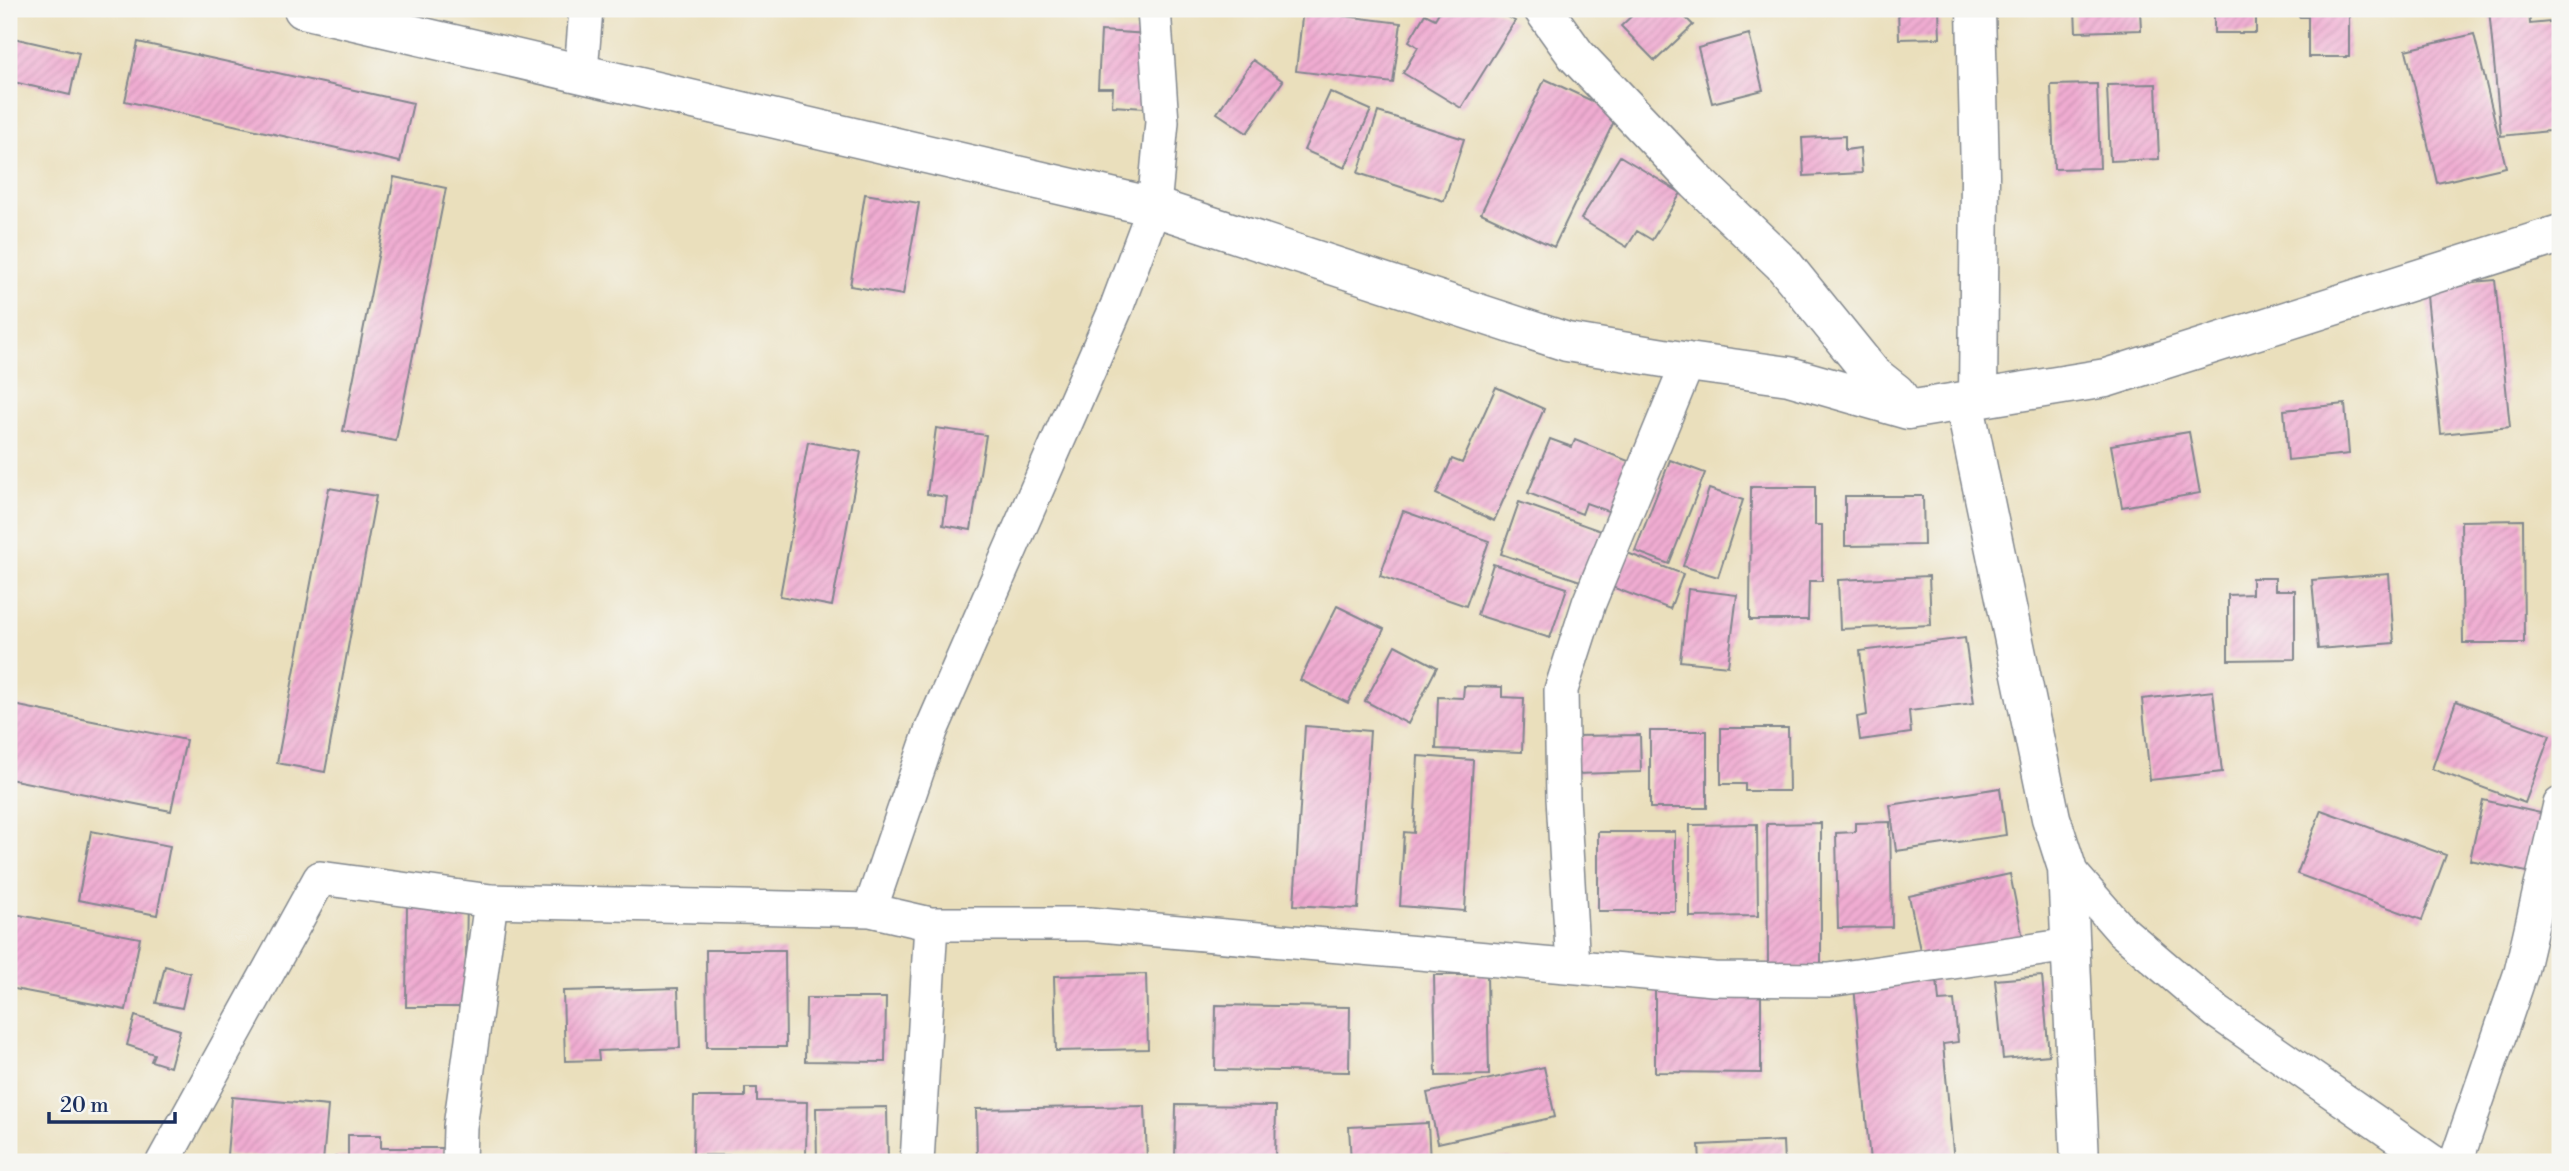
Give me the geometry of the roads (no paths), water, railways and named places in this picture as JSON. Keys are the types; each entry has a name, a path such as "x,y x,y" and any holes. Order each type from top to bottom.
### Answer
{"street":[{"path":"303,9 1154,207 1567,342 1788,376 1908,410 2106,378 2560,234"},
{"path":"581,72 586,9"},
{"path":"870,910 931,731 1117,306 1154,207 1162,122 1154,9"},
{"path":"1543,9 1576,55 1697,182 1783,264 1872,374 1896,393 1908,410"},
{"path":"1976,9 1980,175 1971,400 2052,818 2067,868 2080,1162"},
{"path":"1573,966 1563,798 1561,690 1589,603 1688,362"},
{"path":"2456,1162 2521,972 2560,804"},
{"path":"2067,868 2122,931 2217,1012 2433,1162"},
{"path":"163,1162 320,878 491,901 870,910 931,925 1089,924 1714,979 1829,980 2070,945"},
{"path":"459,1162 460,1127 491,901"},
{"path":"917,1162 931,925"}]}
